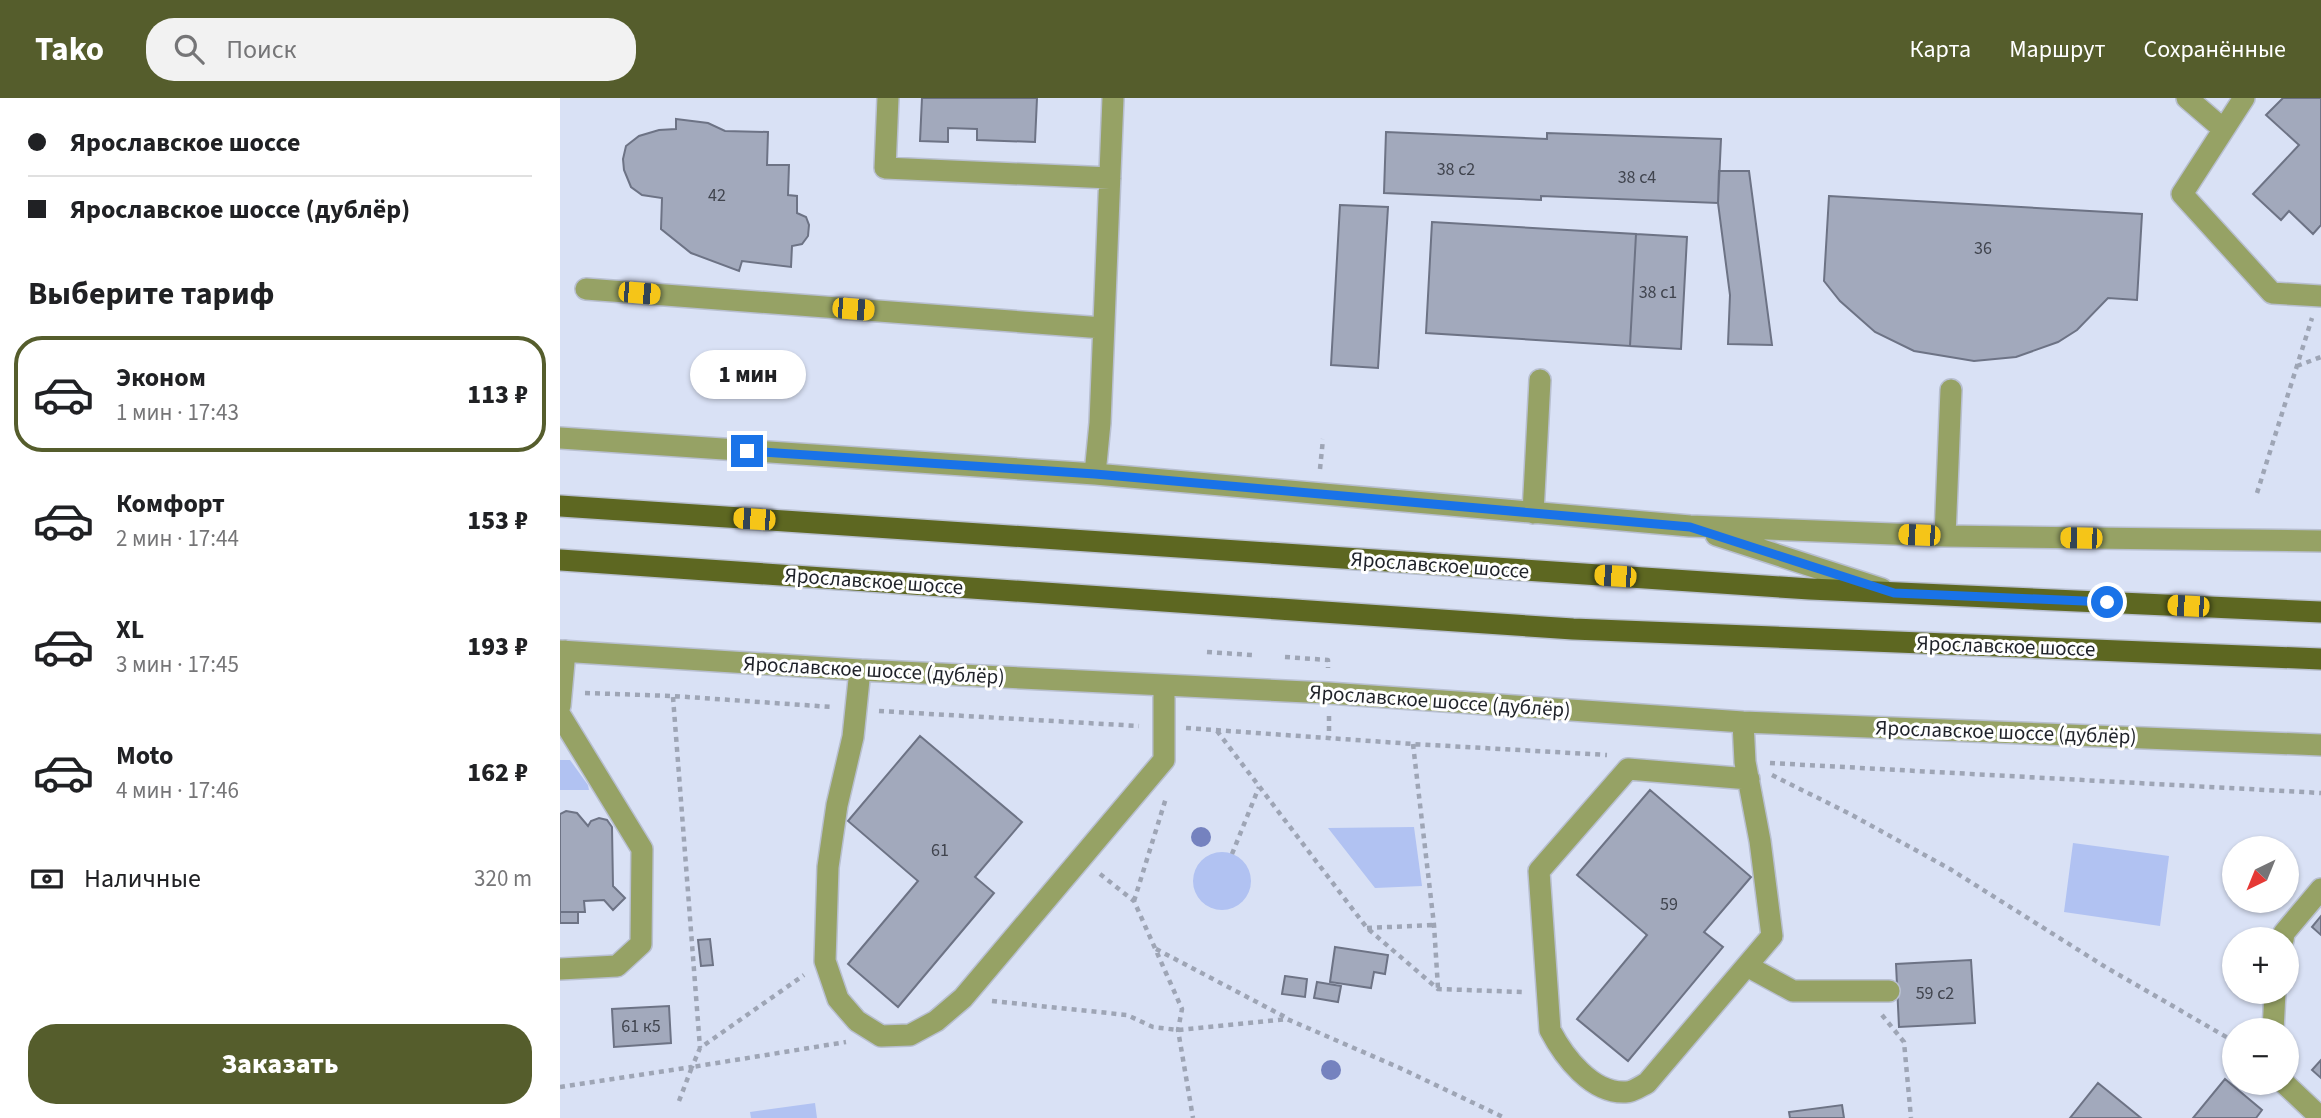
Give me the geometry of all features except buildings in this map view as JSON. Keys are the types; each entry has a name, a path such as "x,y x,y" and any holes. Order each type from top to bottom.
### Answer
{"main road":[{"name":"Ярославское шоссе","path":"560,506 1796,589 2321,612"},
{"name":"Ярославское шоссе","path":"560,559 1573,629 2321,659"}],"street":[{"path":"888,98 885,168 1110,177"},
{"path":"1095,474 1113,98"},
{"path":"2187,98 2223,129"},
{"path":"2244,98 2182,194 2272,293 2320,296"},
{"path":"586,289 1103,328"},
{"path":"1533,513 1540,380"},
{"path":"1945,536 1951,390"},
{"path":"560,438 1095,474 1690,527 1945,536 2321,541"},
{"path":"1690,527 1894,593"},
{"path":"560,706 563,651"},
{"name":"Ярославское шоссе (дублёр)","path":"563,651 860,670 1328,693 1743,722 2321,745"},
{"path":"860,670 853,737 837,805 828,867 825,961 838,999 857,1021 881,1036 910,1035 936,1021 963,998 1164,760 1164,686"},
{"path":"560,715 642,849 640,944 617,966 560,969"},
{"path":"1743,722 1747,770 1772,936 1647,1083 1628,1092 1608,1089 1582,1074 1562,1054 1550,1030 1539,871 1628,769 1747,770"},
{"path":"2289,927 2321,889"},
{"path":"1747,966 1793,991 1889,991"},
{"path":"2297,1095 2321,1118"}],"path":[{"path":"2258,493 2320,296"},
{"path":"2297,366 2321,357"},
{"path":"1207,652 1252,655"},
{"path":"1285,657 1328,660"},
{"path":"673,696 700,1048 679,1101"},
{"path":"1217,730 1367,928 1438,989 1548,993"},
{"path":"1413,744 1434,925 1438,989"},
{"path":"1747,770 1850,814 1950,869 2107,968 2222,1034"},
{"path":"1232,853 1259,787"},
{"path":"1134,901 1169,789"},
{"path":"1080,859 1134,901 1156,949 1182,1009 1178,1030 1193,1118"},
{"path":"1367,928 1434,925"},
{"path":"1156,949 1287,1019 1400,1068 1505,1118"},
{"path":"700,1048 825,961"},
{"path":"963,998 1127,1015 1153,1027 1178,1030 1287,1019"},
{"path":"560,1087 881,1036"},
{"path":"1904,1042 1911,1118"}],"shaded area":[{"path":"560,760 570,760 589,790 560,790"},
{"path":"1414,827 1422,886 1375,888 1328,828"},
{"path":"2073,843 2169,856 2160,926 2064,912"},
{"path":"1222,852 1233,854 1246,865 1251,881 1249,892 1238,905 1222,910 1211,908 1198,897 1193,881 1195,870 1206,857"},
{"path":"815,1103 817,1118 751,1118 750,1112"}],"route":[{"path":"747,451 1095,474 1690,527 1894,593 2107,602"}]}
